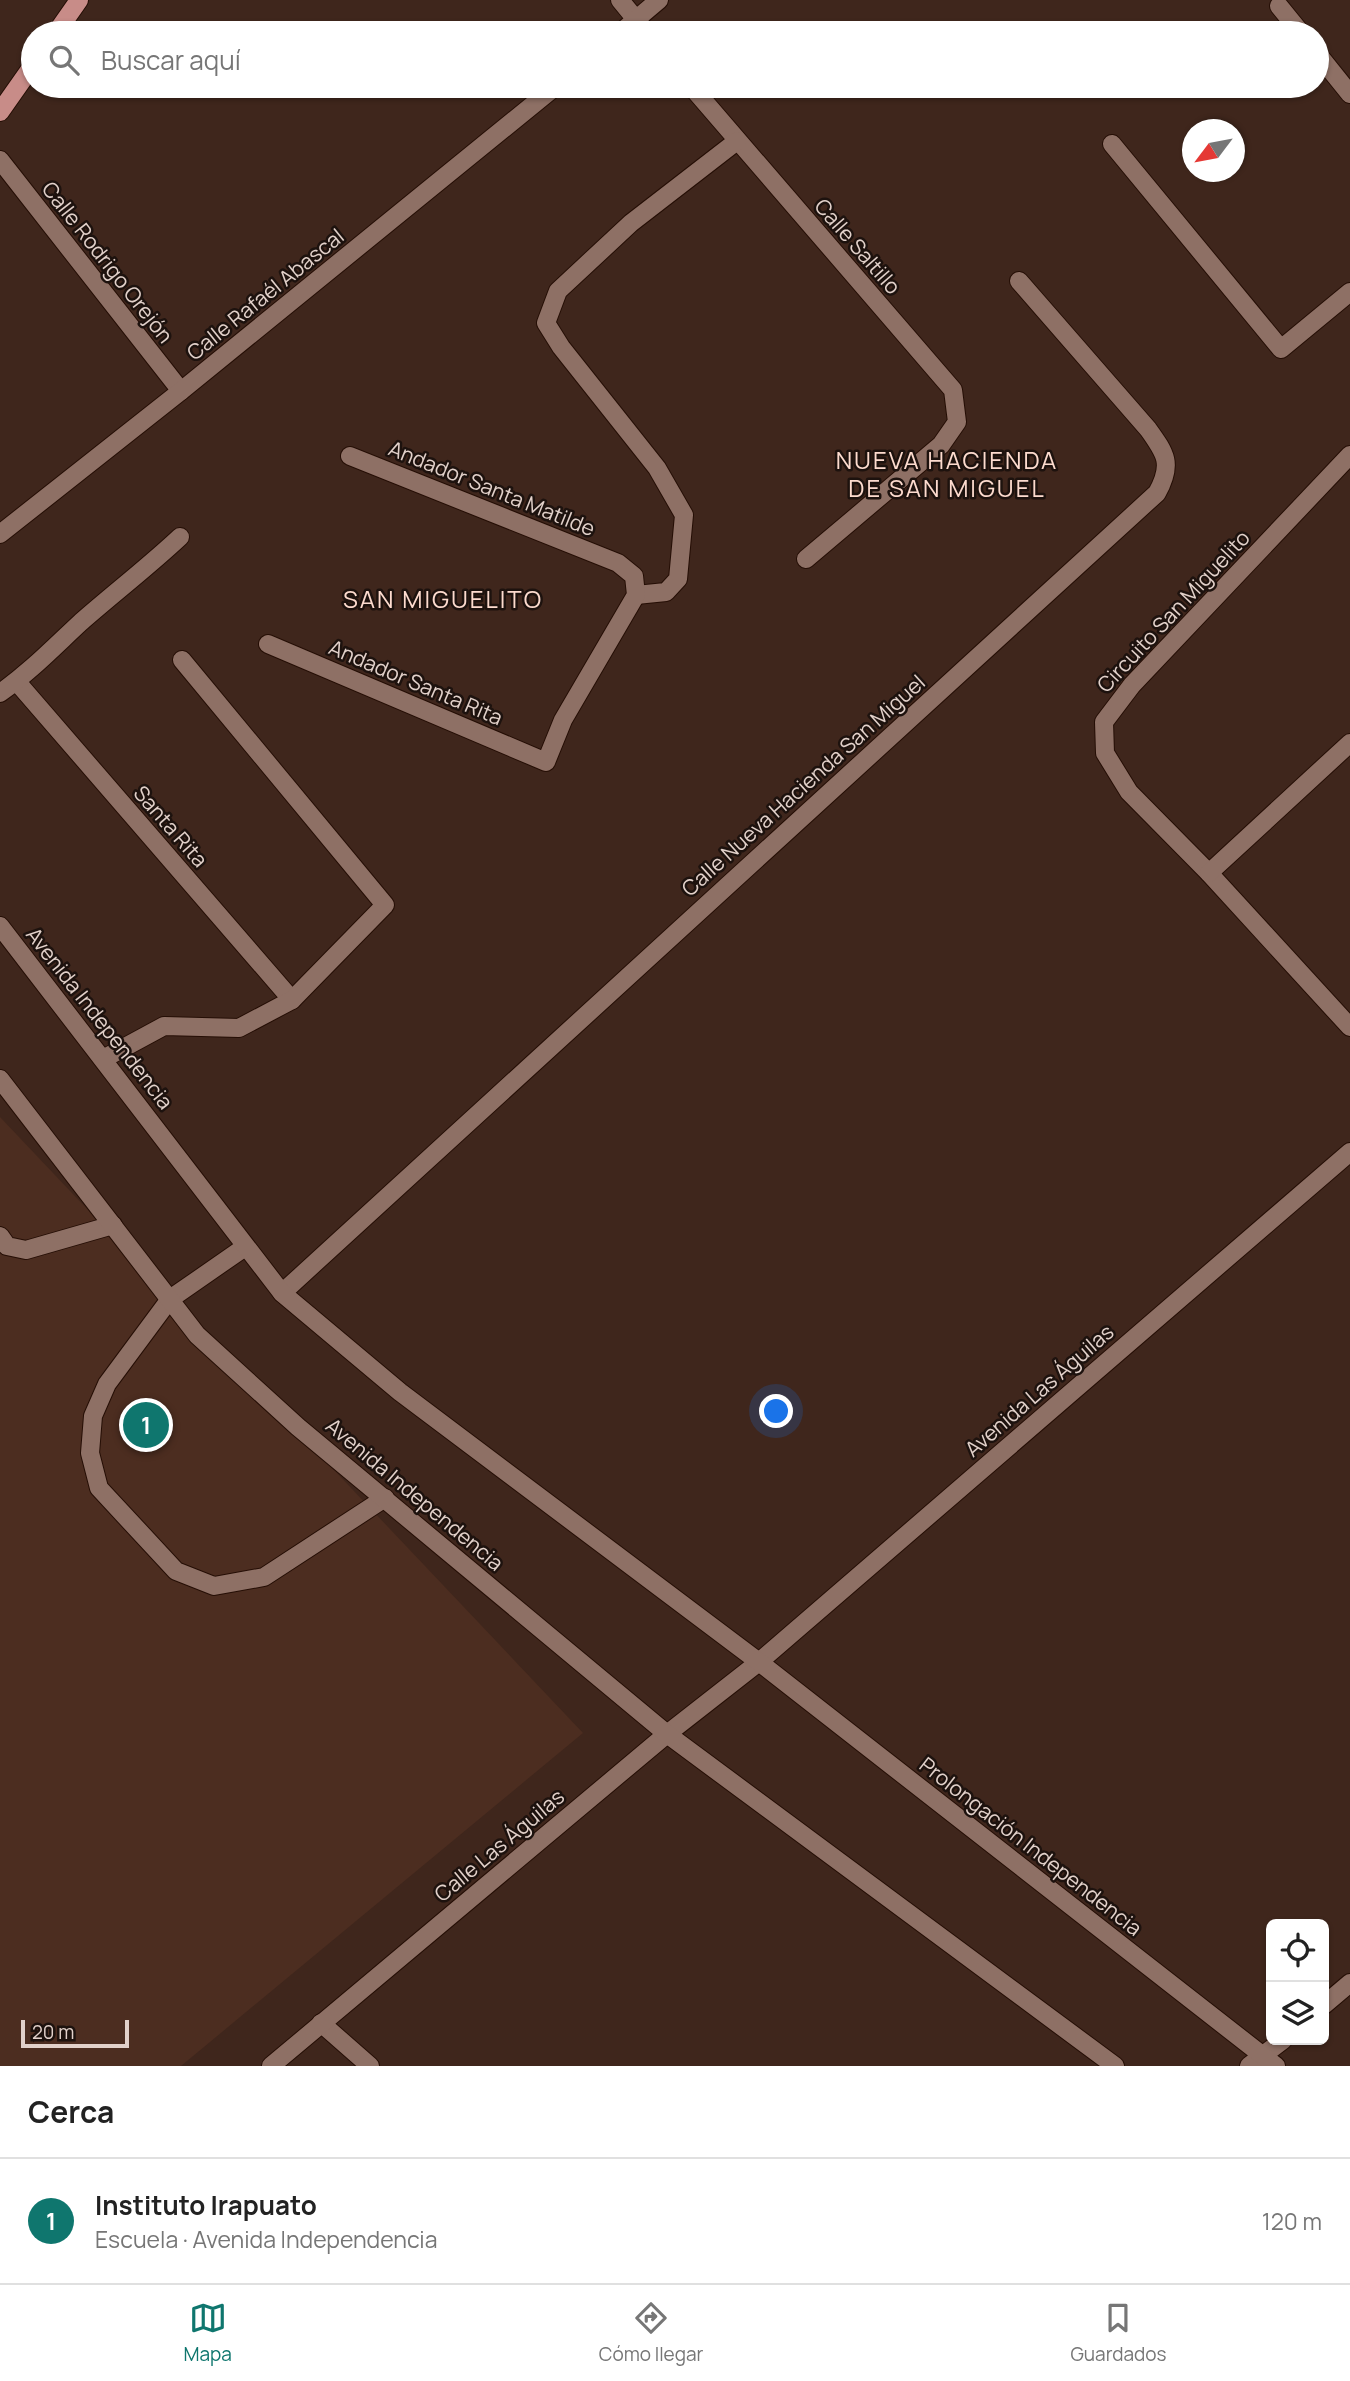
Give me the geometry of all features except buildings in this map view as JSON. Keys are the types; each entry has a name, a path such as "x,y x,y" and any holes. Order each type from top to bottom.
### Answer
{"main road":[{"path":"64,21 79,0"},
{"path":"0,113 21,82"}],"street":[{"path":"620,0 636,21"},
{"path":"645,21 659,0"},
{"path":"1279,6 1291,21"},
{"path":"1329,68 1350,94"},
{"name":"Calle Rafaél Abascal","path":"0,534 181,391 541,98"},
{"name":"Calle Saltillo","path":"701,98 954,390 957,422 941,445 806,559"},
{"path":"636,595 666,593 678,579 684,515 657,468 561,347 546,323 558,291 567,282 631,223 737,141"},
{"path":"1112,144 1281,349 1350,292"},
{"name":"Calle Rodrigo Orejón","path":"0,160 181,391"},
{"name":"Calle Nueva Hacienda San Miguel","path":"282,1293 1157,493 1166,478 1167,464 1162,449 1148,429 1019,281"},
{"name":"Circuito San Miguelito","path":"1350,455 1132,685 1104,722 1105,753 1129,792 1209,873 1350,1027"},
{"name":"Andador Santa Matilde","path":"350,456 618,563 634,576 636,595"},
{"path":"0,693 17,682 180,537"},
{"name":"Andador Santa Rita","path":"268,644 546,762 563,720 636,595"},
{"path":"103,1059 164,1026 239,1028 292,1000 385,905 182,660"},
{"name":"Santa Rita","path":"17,682 292,1000"},
{"path":"1209,873 1350,743"},
{"name":"Avenida Independencia","path":"0,926 282,1293 400,1392 759,1662"},
{"name":"Avenida Independencia","path":"0,1079 197,1335 298,1427 667,1734 1115,2066"},
{"name":"Avenida Las Águilas","path":"759,1662 1350,1152"},
{"path":"0,1236 7,1246 26,1250 113,1225"},
{"path":"245,1247 170,1299 107,1384 93,1416 90,1452 99,1488 176,1571 214,1586 264,1577 385,1498"},
{"name":"Calle Las Águilas","path":"271,2066 667,1734 759,1662"},
{"name":"Prolongación Independencia","path":"759,1662 1263,2063"},
{"path":"1329,2001 1350,1983"},
{"path":"321,2023 370,2066"},
{"path":"1263,2063 1279,2045"}],"shaded area":[{"path":"0,1117 583,1733 181,2066 0,2066"}],"place":[{"name":"Instituto Irapuato","path":"146,1425"}],"district":[{"name":"NUEVA HACIENDA DE SAN MIGUEL","path":"947,473"},
{"name":"SAN MIGUELITO","path":"443,598"}]}
